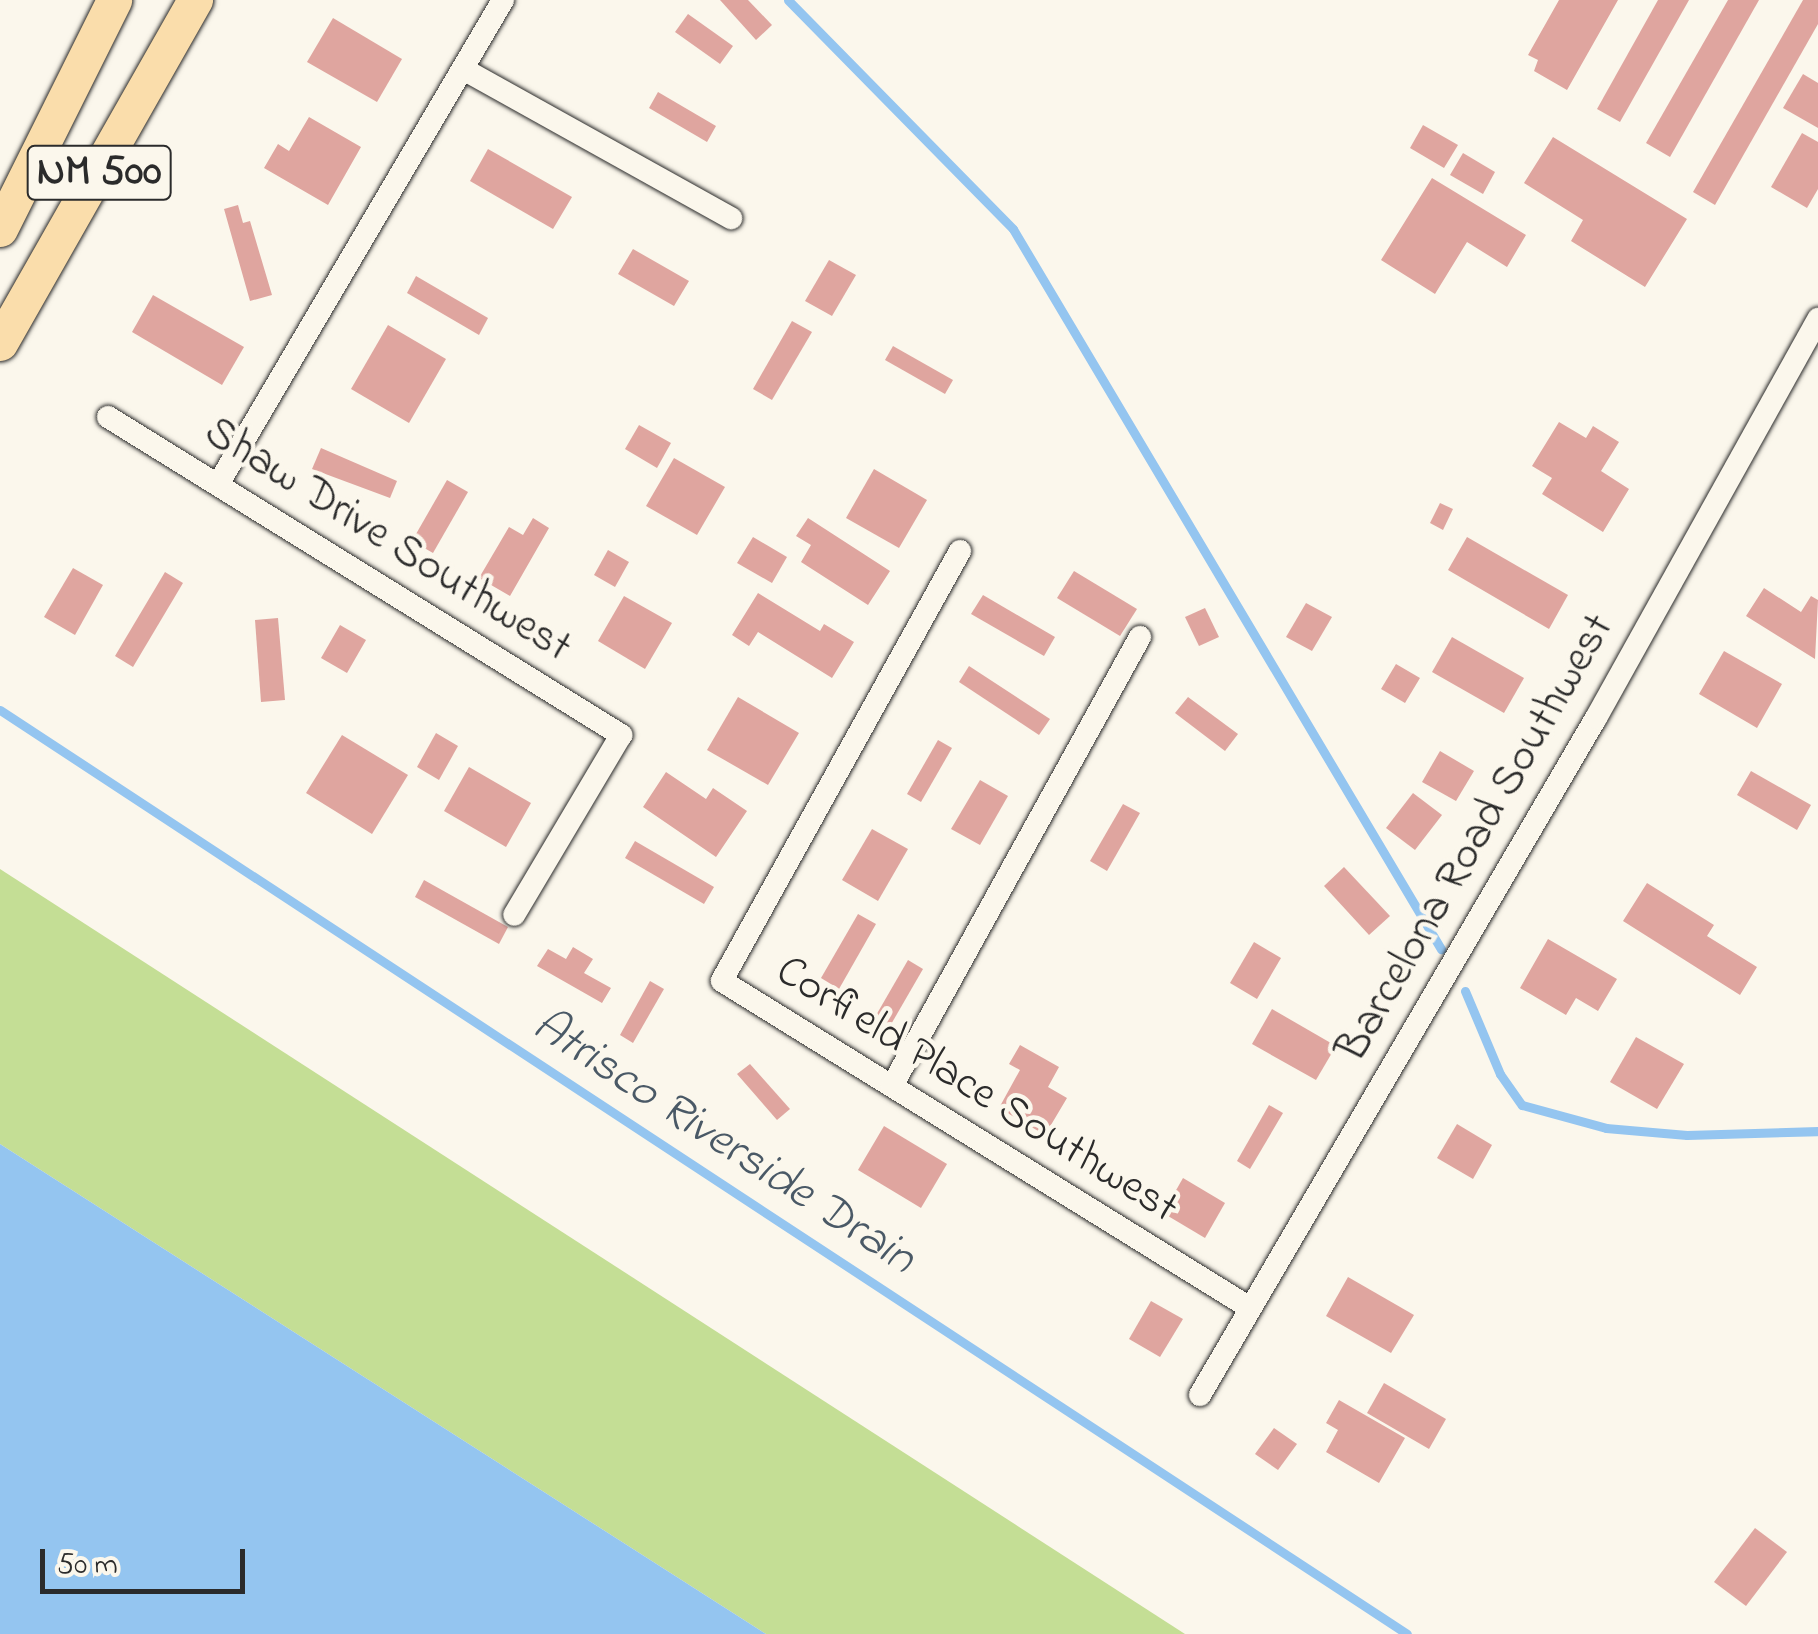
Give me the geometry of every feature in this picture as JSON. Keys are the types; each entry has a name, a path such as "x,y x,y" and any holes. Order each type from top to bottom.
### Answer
{"main road":[{"name":"NM 500","path":"0,230 114,0"},
{"name":"NM 500","path":"0,343 194,0"}],"street":[{"path":"220,481 503,0"},
{"path":"463,70 731,218"},
{"name":"Barcelona Road Southwest","path":"1200,1395 1596,718 1818,319"},
{"name":"Shaw Drive Southwest","path":"108,417 220,481 621,735 514,914"},
{"name":"Corfield Place Southwest","path":"960,550 722,981 1250,1308"},
{"path":"892,1086 1140,637"}],"green space":[{"path":"0,869 1185,1634 766,1634 0,1144"}],"water":[{"path":"0,1144 766,1634 0,1634"}],"building":[{"path":"720,0 748,0 772,25 756,40"},
{"path":"1559,0 1618,0 1567,90 1534,71 1538,60 1528,55"},
{"path":"1658,0 1689,0 1620,122 1597,109"},
{"path":"1728,0 1759,0 1670,157 1646,143"},
{"path":"1803,0 1818,0 1818,24 1715,205 1693,192"},
{"path":"688,14 733,46 720,64 675,32"},
{"path":"333,18 402,59 377,102 307,62"},
{"path":"1803,74 1818,83 1818,128 1783,108"},
{"path":"658,92 716,126 707,142 649,108"},
{"path":"309,117 361,147 328,205 264,168 278,144 289,151"},
{"path":"1423,125 1458,145 1444,168 1410,148"},
{"path":"1802,133 1818,142 1818,189 1807,208 1771,187"},
{"path":"1553,137 1687,219 1645,287 1571,241 1583,220 1524,183"},
{"path":"488,149 572,197 553,229 470,181"},
{"path":"1463,153 1495,172 1483,194 1450,175"},
{"path":"1432,178 1526,235 1507,267 1467,242 1435,294 1381,260"},
{"path":"238,205 243,223 250,221 272,295 250,301 224,209"},
{"path":"633,249 689,281 674,306 618,274"},
{"path":"829,260 856,275 832,316 805,301"},
{"path":"416,276 488,318 479,335 407,293"},
{"path":"153,295 244,347 222,385 132,332"},
{"path":"792,321 812,332 772,400 753,389"},
{"path":"388,325 446,359 409,423 351,389"},
{"path":"893,346 953,380 945,394 885,360"},
{"path":"1559,422 1586,438 1593,426 1619,442 1601,471 1629,489 1603,532 1542,494 1552,478 1532,466"},
{"path":"639,425 671,443 657,468 625,449"},
{"path":"321,448 397,481 390,498 312,469"},
{"path":"674,458 725,487 697,535 646,506"},
{"path":"874,469 927,500 899,548 846,518"},
{"path":"447,480 468,492 433,553 412,541"},
{"path":"1440,503 1453,509 1443,530 1430,523"},
{"path":"533,518 549,528 510,596 479,578 509,527 523,535"},
{"path":"808,518 890,571 868,605 801,562 811,545 796,536"},
{"path":"753,537 787,557 772,583 737,563"},
{"path":"1467,537 1568,595 1549,629 1448,570"},
{"path":"608,550 629,562 615,587 594,575"},
{"path":"73,568 103,585 75,635 44,617"},
{"path":"1074,571 1137,609 1120,636 1057,598"},
{"path":"165,572 183,583 133,667 115,656"},
{"path":"1764,588 1801,612 1811,596 1818,600 1815,659 1746,616"},
{"path":"758,593 820,631 824,624 854,642 832,678 758,632 749,646 732,635"},
{"path":"983,595 1055,637 1044,656 971,614"},
{"path":"624,596 672,623 645,669 598,641"},
{"path":"1306,603 1332,617 1312,651 1286,637"},
{"path":"1205,608 1219,637 1199,646 1185,617"},
{"path":"278,618 285,700 261,702 255,620"},
{"path":"340,625 366,640 347,673 321,658"},
{"path":"1452,637 1524,678 1504,713 1432,672"},
{"path":"1724,651 1782,684 1757,728 1699,694"},
{"path":"1396,664 1420,678 1405,703 1381,689"},
{"path":"969,666 1050,719 1039,735 959,682"},
{"path":"738,697 799,733 768,785 707,750"},
{"path":"1188,697 1238,734 1225,751 1175,713"},
{"path":"436,733 458,746 439,780 417,767"},
{"path":"342,735 408,775 372,834 306,793"},
{"path":"938,740 952,748 921,802 907,794"},
{"path":"1440,751 1474,771 1456,801 1422,782"},
{"path":"469,767 531,803 506,847 444,811"},
{"path":"1751,771 1811,805 1797,830 1737,795"},
{"path":"666,772 706,799 713,788 747,811 716,857 643,807"},
{"path":"980,780 1008,796 980,845 951,829"},
{"path":"1413,793 1442,815 1415,850 1386,828"},
{"path":"1123,804 1140,813 1107,871 1090,861"},
{"path":"872,829 908,849 878,901 842,880"},
{"path":"635,841 714,887 704,904 625,858"},
{"path":"1344,867 1390,916 1369,935 1324,886"},
{"path":"424,880 508,927 499,944 415,897"},
{"path":"1647,883 1714,925 1707,936 1757,967 1740,995 1623,921"},
{"path":"858,914 876,924 839,989 821,978"},
{"path":"1548,939 1617,979 1598,1011 1576,998 1566,1015 1520,988"},
{"path":"1254,942 1281,958 1257,999 1230,983"},
{"path":"573,947 593,959 584,973 611,988 602,1003 537,966 548,949 566,959"},
{"path":"908,960 923,969 886,1033 871,1024"},
{"path":"650,981 664,989 633,1043 620,1035"},
{"path":"1272,1009 1336,1046 1316,1080 1252,1044"},
{"path":"1636,1037 1684,1064 1657,1109 1610,1082"},
{"path":"1020,1045 1059,1067 1048,1087 1067,1098 1045,1135 999,1108 1020,1070 1009,1064"},
{"path":"750,1064 790,1109 777,1120 737,1074"},
{"path":"1269,1105 1283,1113 1250,1169 1237,1161"},
{"path":"1457,1124 1492,1145 1473,1179 1437,1158"},
{"path":"884,1126 947,1164 921,1208 858,1170"},
{"path":"1183,1178 1225,1203 1205,1238 1163,1213"},
{"path":"1348,1277 1414,1315 1391,1353 1326,1316"},
{"path":"1151,1301 1183,1319 1160,1357 1129,1339"},
{"path":"1384,1383 1446,1419 1429,1449 1367,1413"},
{"path":"1339,1400 1405,1438 1379,1483 1326,1452 1338,1430 1326,1423"},
{"path":"1274,1428 1297,1444 1278,1470 1255,1454"},
{"path":"1755,1528 1787,1552 1746,1606 1714,1582"}],"waterway":[{"path":"788,0 1013,229 1441,949"},
{"name":"Atrisco Riverside Drain","path":"0,710 1407,1634"},
{"path":"1465,991 1500,1074 1522,1105 1606,1128 1687,1135 1818,1131"}]}
